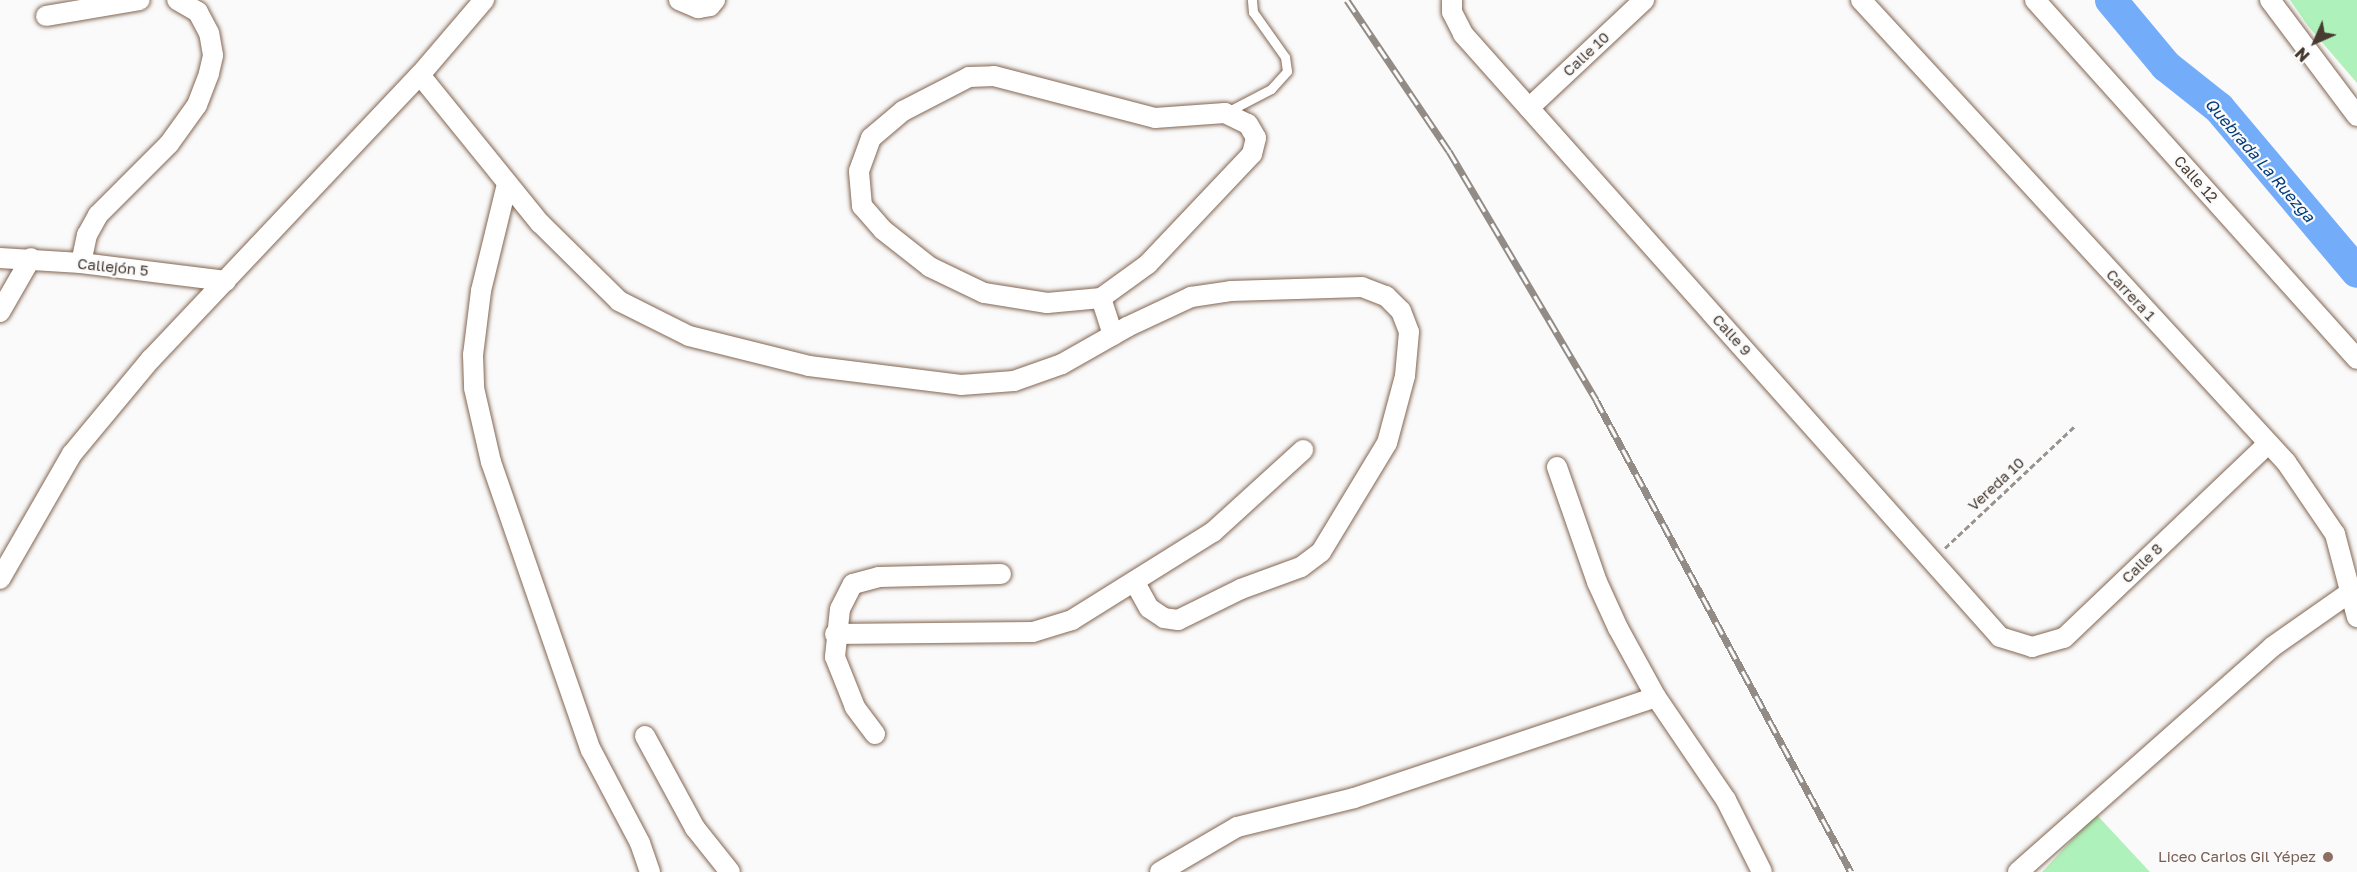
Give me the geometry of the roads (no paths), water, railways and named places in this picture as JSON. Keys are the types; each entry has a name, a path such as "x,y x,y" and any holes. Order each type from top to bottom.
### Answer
{"street":[{"path":"46,16 141,0"},
{"path":"81,263 87,235 98,214 169,144 197,105 209,73 213,55 210,33 198,12 177,0"},
{"path":"0,579 72,454 151,359 420,75 484,0"},
{"path":"679,0 698,8 710,6 715,0"},
{"name":"Calle 9","path":"1452,0 1452,12 1462,34 2000,637"},
{"name":"Calle 10","path":"1529,108 1644,0"},
{"name":"Carrera 1","path":"1861,0 2286,462 2335,534 2354,593 2357,617"},
{"name":"Calle 12","path":"2034,0 2357,359"},
{"path":"2270,0 2357,116"},
{"path":"420,75 540,223 619,301 689,336 809,366 961,385 1014,381 1062,364 1113,334 1191,297 1211,293 1362,287 1386,296 1401,312 1409,332 1405,376 1387,442 1321,552 1301,567 1241,589 1178,620 1164,618 1149,608 1135,583"},
{"path":"986,76 1155,118 1225,113 1248,124 1256,138 1252,154 1148,264 1101,298 1047,303 984,293 930,267 862,206 859,171 871,138 903,111 969,77 986,76"},
{"path":"507,184 481,291 473,355 474,388 491,462 591,750 640,843 650,872"},
{"name":"Callejón 5","path":"0,258 31,258 81,263 226,281"},
{"path":"0,312 31,258"},
{"path":"1101,298 1113,334"},
{"name":"Calle 8","path":"2000,637 2032,647 2064,638 2268,444"},
{"path":"835,634 1033,632 1072,620 1135,583 1213,532 1303,450"},
{"path":"1557,467 1597,582 1656,697 1726,800 1762,872"},
{"path":"875,734 843,684 835,657 835,634 846,594 862,579 1001,574"},
{"path":"2018,872 2272,647 2354,593"},
{"path":"1160,872 1237,827 1354,798 1656,697"},
{"path":"645,736 695,828 730,872"}],"lane":[{"path":"1225,113 1271,89 1287,71 1285,57 1253,12 1252,0"}],"waterway":[{"name":"Quebrada La Ruezga","path":"2111,0 2166,66 2219,108 2357,272"}],"railway":[{"path":"1347,0 1449,151 1596,400 1851,872"}],"place":[{"name":"Liceo Carlos Gil Yépez","path":"2328,857"}]}
